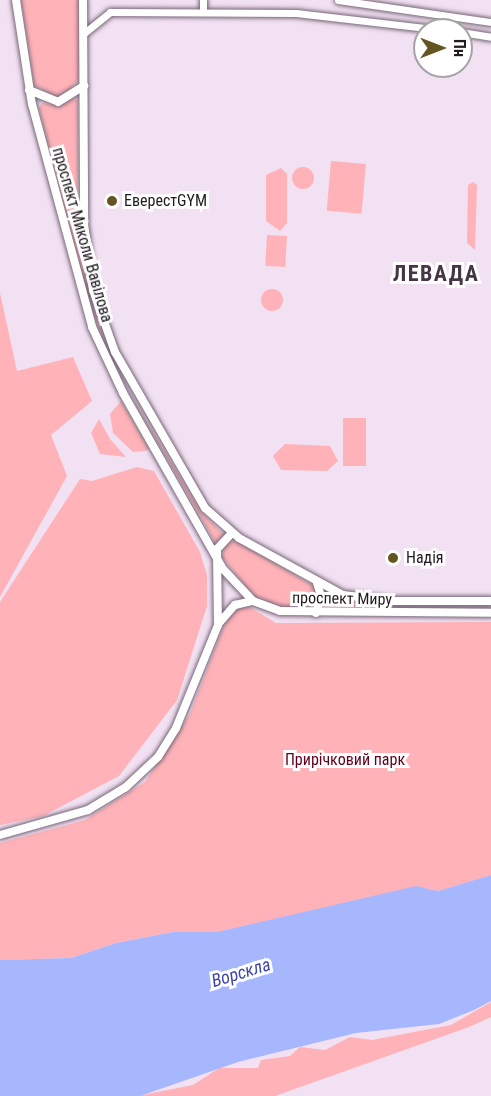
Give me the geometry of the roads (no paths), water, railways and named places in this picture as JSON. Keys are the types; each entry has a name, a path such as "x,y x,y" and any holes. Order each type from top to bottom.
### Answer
{"main road":[{"name":"проспект Миколи Вавілова","path":"16,0 29,90 84,303 123,393 217,557"},
{"name":"проспект Миколи Вавілова","path":"83,0 89,270 101,319 133,388 205,508 232,533"},
{"path":"29,90 58,102 84,86"},
{"path":"123,393 133,388"},
{"path":"218,625 217,557 220,544 232,533"},
{"name":"проспект Миру","path":"232,533 317,584 343,595 412,601 491,601"},
{"path":"0,835 88,810 143,772 176,728 218,625 231,607 253,601 217,557"},
{"path":"316,613 321,596 317,584"},
{"name":"проспект Миру","path":"253,601 280,611 316,613 491,613"},
{"path":"411,613 412,601"}],"street":[{"path":"203,0 203,12"},
{"path":"338,0 491,22"},
{"path":"83,34 110,12 326,15 413,26"},
{"path":"473,34 491,37"}],"water":[{"name":"Ворскла","path":"491,875 491,1001 474,1010 439,1024 356,1033 238,1062 140,1096 0,1096 0,960 71,958 116,943 173,932 217,932 416,886 438,891"}],"place":[{"name":"ЕверестGYM","path":"112,201"},
{"name":"Надія","path":"393,558"}],"district":[{"name":"ЛЕВАДА","path":"436,274"}],"park label":[{"name":"Прирічковий парк","path":"345,760"}]}
